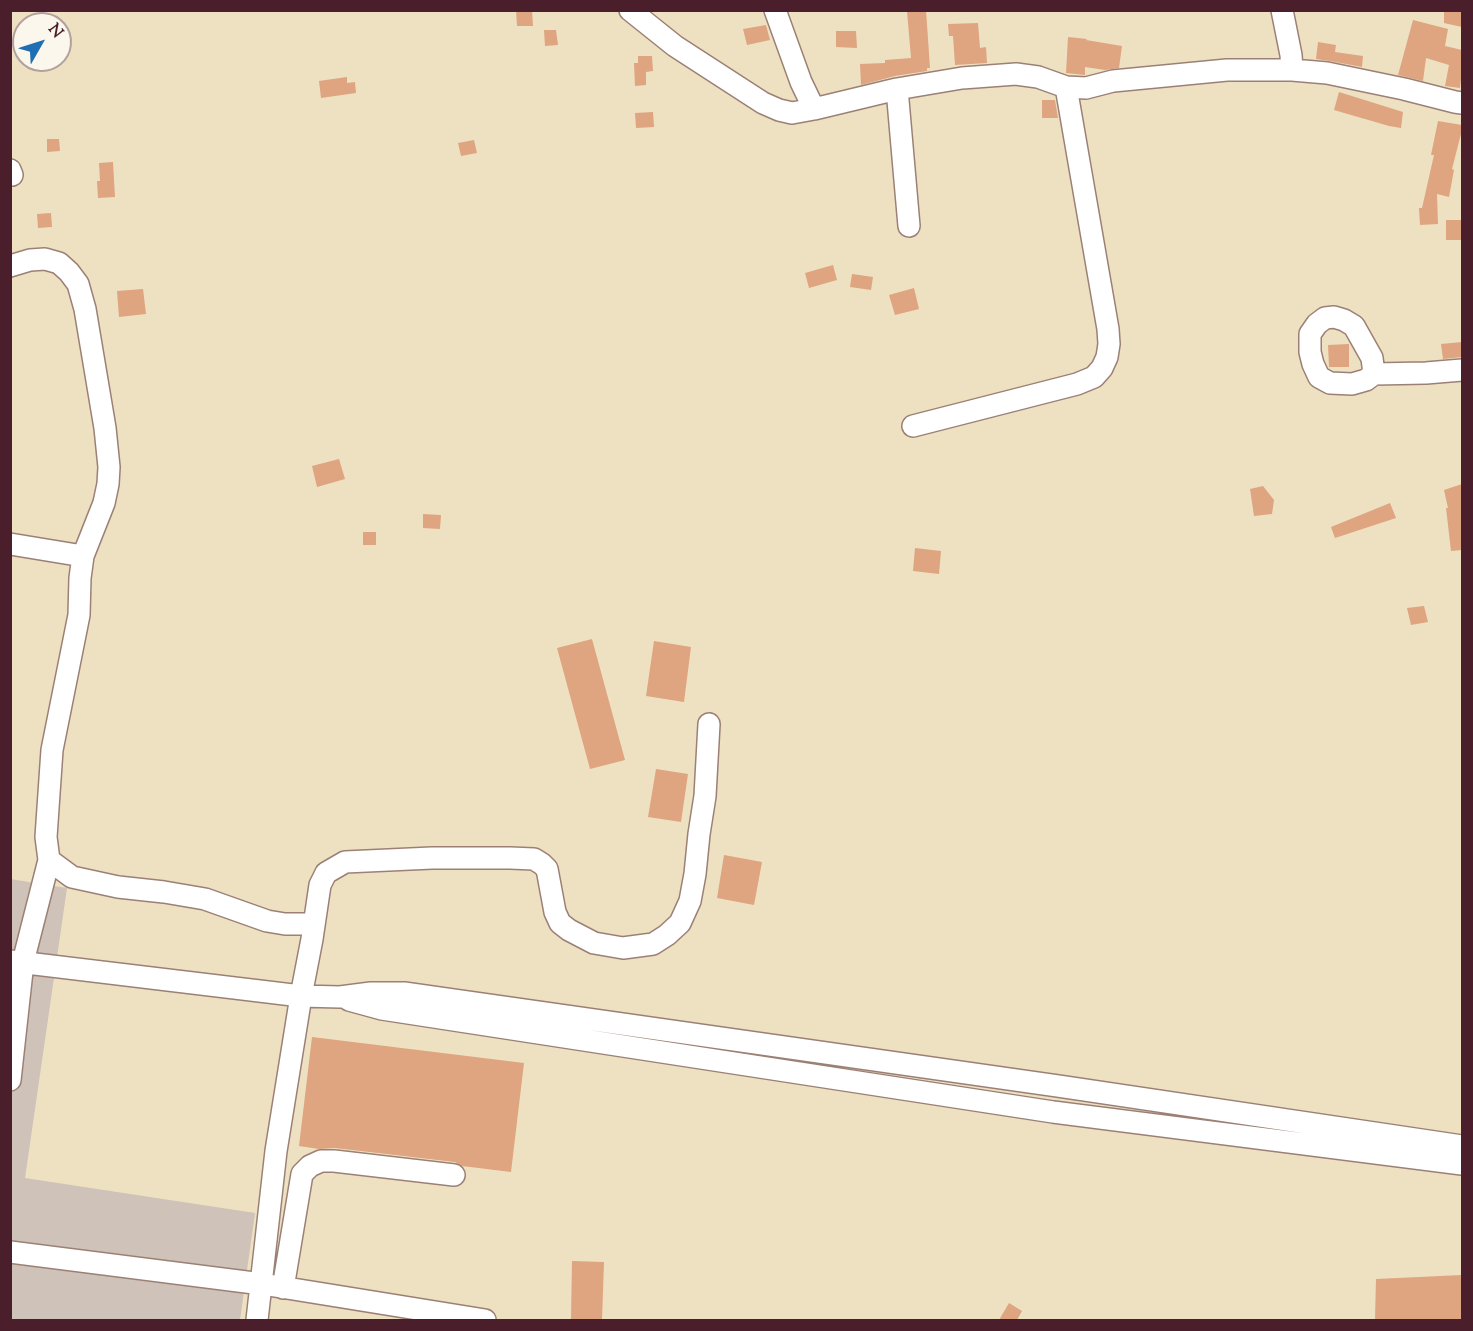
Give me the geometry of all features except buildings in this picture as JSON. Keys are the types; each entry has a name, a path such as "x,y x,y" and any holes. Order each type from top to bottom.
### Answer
{"street":[{"path":"630,10 675,46 763,103 792,113 897,89 962,78 1016,74 1038,77 1066,87 1086,88 1113,81 1227,70 1292,70 1327,73 1462,103"},
{"path":"1282,10 1292,70"},
{"path":"782,14 801,82 814,109"},
{"path":"913,426 1077,384 1094,377 1102,368 1107,357 1108,329 1066,87"},
{"path":"897,89 909,226"},
{"path":"10,266 30,260 45,259 59,263 78,284 85,309 105,428 109,467 104,503 83,556 79,615 52,750 46,837 49,860 17,961 10,1080"},
{"path":"1374,374 1462,369"},
{"path":"10,544 83,556"},
{"path":"257,1320 276,1151 320,885 326,873 345,862 432,858 534,860 547,869 555,912 560,922 569,930 594,943 623,948 653,944 680,923 690,901 705,796 709,724"},
{"path":"49,860 72,877 118,887 205,899 267,921 285,924 314,924"},
{"path":"17,961 301,996 340,997 371,993 404,993 1462,1146"},
{"path":"340,997 382,1009 1053,1112 1462,1164"},
{"path":"283,1287 302,1174 310,1166 321,1161 334,1161 454,1175"},
{"path":"10,1252 283,1287 485,1320"}],"shaded area":[{"path":"10,879 67,888 25,1178 255,1213 240,1320 11,1320"}]}
